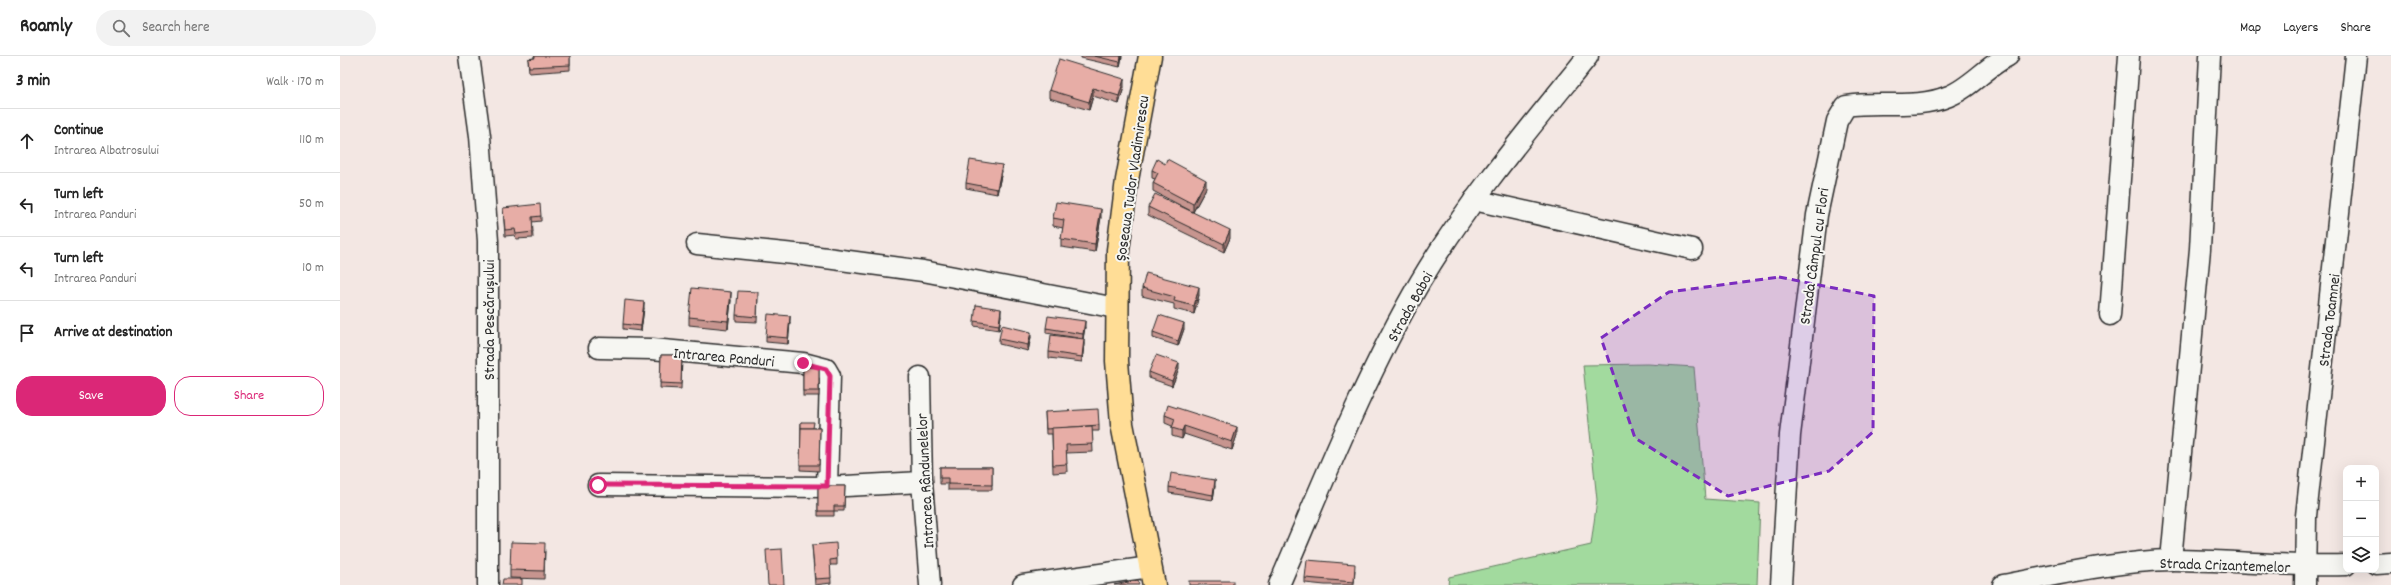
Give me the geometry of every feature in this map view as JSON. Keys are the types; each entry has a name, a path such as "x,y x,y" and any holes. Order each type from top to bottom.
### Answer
{"main road":[{"name":"Șoseaua Tudor Vladimirescu","path":"1150,56 1126,188 1118,250 1116,308 1117,368 1122,424 1152,576"}],"street":[{"name":"Strada Pescărușului","path":"469,56 480,136 488,242 488,585"},
{"name":"Strada Baboi","path":"1279,585 1392,335 1421,282 1474,200 1588,56"},
{"name":"Strada Câmpul cu Flori","path":"1781,585 1791,427 1817,215 1837,121 1846,106 1861,104 1927,104 1951,95 1996,61 2008,56"},
{"path":"2110,315 2129,56"},
{"path":"2172,560 2200,249 2210,56"},
{"name":"Strada Toamnei","path":"2305,576 2306,516 2356,56"},
{"path":"1474,200 1692,249"},
{"path":"697,244 923,271 1116,308"},
{"name":"Intrarea Panduri","path":"599,348 652,349 803,363 826,369 830,376 827,486"},
{"name":"Intrarea Rândunelelor","path":"920,377 922,482 930,585"},
{"path":"598,485 827,486 922,482"},
{"name":"Strada Crizantemelor","path":"2003,585 2050,580 2172,560 2305,576 2343,566"},
{"path":"2379,564 2391,563"},
{"path":"1024,585 1152,576"}],"highlighted area":[{"path":"1779,277 1874,296 1873,432 1829,471 1728,496 1635,438 1601,338 1669,292"}],"green space":[{"path":"1648,364 1694,367 1705,499 1760,503 1757,585 1448,585 1449,577 1591,545 1597,500 1583,365"}],"building":[{"path":"534,56 570,56 570,65 529,67 528,59 535,58"},
{"path":"1094,56 1121,56 1120,62"},
{"path":"1059,59 1124,79 1119,96 1093,88 1089,102 1049,90"},
{"path":"1157,159 1165,164 1167,159 1206,180 1193,204 1153,183 1158,173 1152,170"},
{"path":"970,160 1002,165 997,189 966,183"},
{"path":"1155,194 1230,230 1224,244 1148,207"},
{"path":"1056,202 1101,209 1095,244 1061,239 1064,220 1053,218"},
{"path":"540,204 541,216 532,217 533,232 516,234 515,229 505,230 503,208"},
{"path":"1146,273 1199,287 1194,306 1174,301 1175,297 1142,288"},
{"path":"692,288 731,292 728,321 689,317"},
{"path":"738,291 758,292 757,317 736,315"},
{"path":"625,300 644,302 641,326 623,324"},
{"path":"976,305 1001,309 999,325 974,321"},
{"path":"768,314 790,316 788,338 766,336"},
{"path":"1159,315 1184,323 1178,341 1153,332"},
{"path":"1048,316 1085,321 1083,334 1046,328"},
{"path":"1002,325 1031,332 1028,345 999,339"},
{"path":"1051,335 1084,339 1082,357 1049,352"},
{"path":"661,355 682,355 681,384 660,383"},
{"path":"1156,355 1179,363 1172,381 1149,372"},
{"path":"803,367 819,367 819,391 803,391"},
{"path":"1168,405 1237,427 1232,442 1184,426 1182,431 1172,428 1175,419 1165,415"},
{"path":"1098,409 1099,425 1046,429 1045,412"},
{"path":"801,422 814,422 813,428 801,428"},
{"path":"1092,426 1093,444 1066,445 1067,464 1053,465 1052,428"},
{"path":"801,428 820,428 819,465 800,465"},
{"path":"940,467 992,467 992,485 948,484 948,478 940,478"},
{"path":"1171,473 1215,480 1213,495 1169,487"},
{"path":"818,486 845,486 844,506 834,506 834,511 818,511"},
{"path":"511,542 545,543 544,571 510,570"},
{"path":"836,543 837,559 830,560 831,578 815,579 812,545"},
{"path":"782,549 784,585 768,585 766,550"},
{"path":"1307,560 1355,564 1354,582 1305,578"},
{"path":"503,579 522,579 522,585 502,585"},
{"path":"1138,580 1139,585 1114,585"},
{"path":"1189,581 1233,581 1233,585 1189,585"}],"route":[{"path":"598,485 827,486 830,376 826,369 818,365 803,363"}]}
